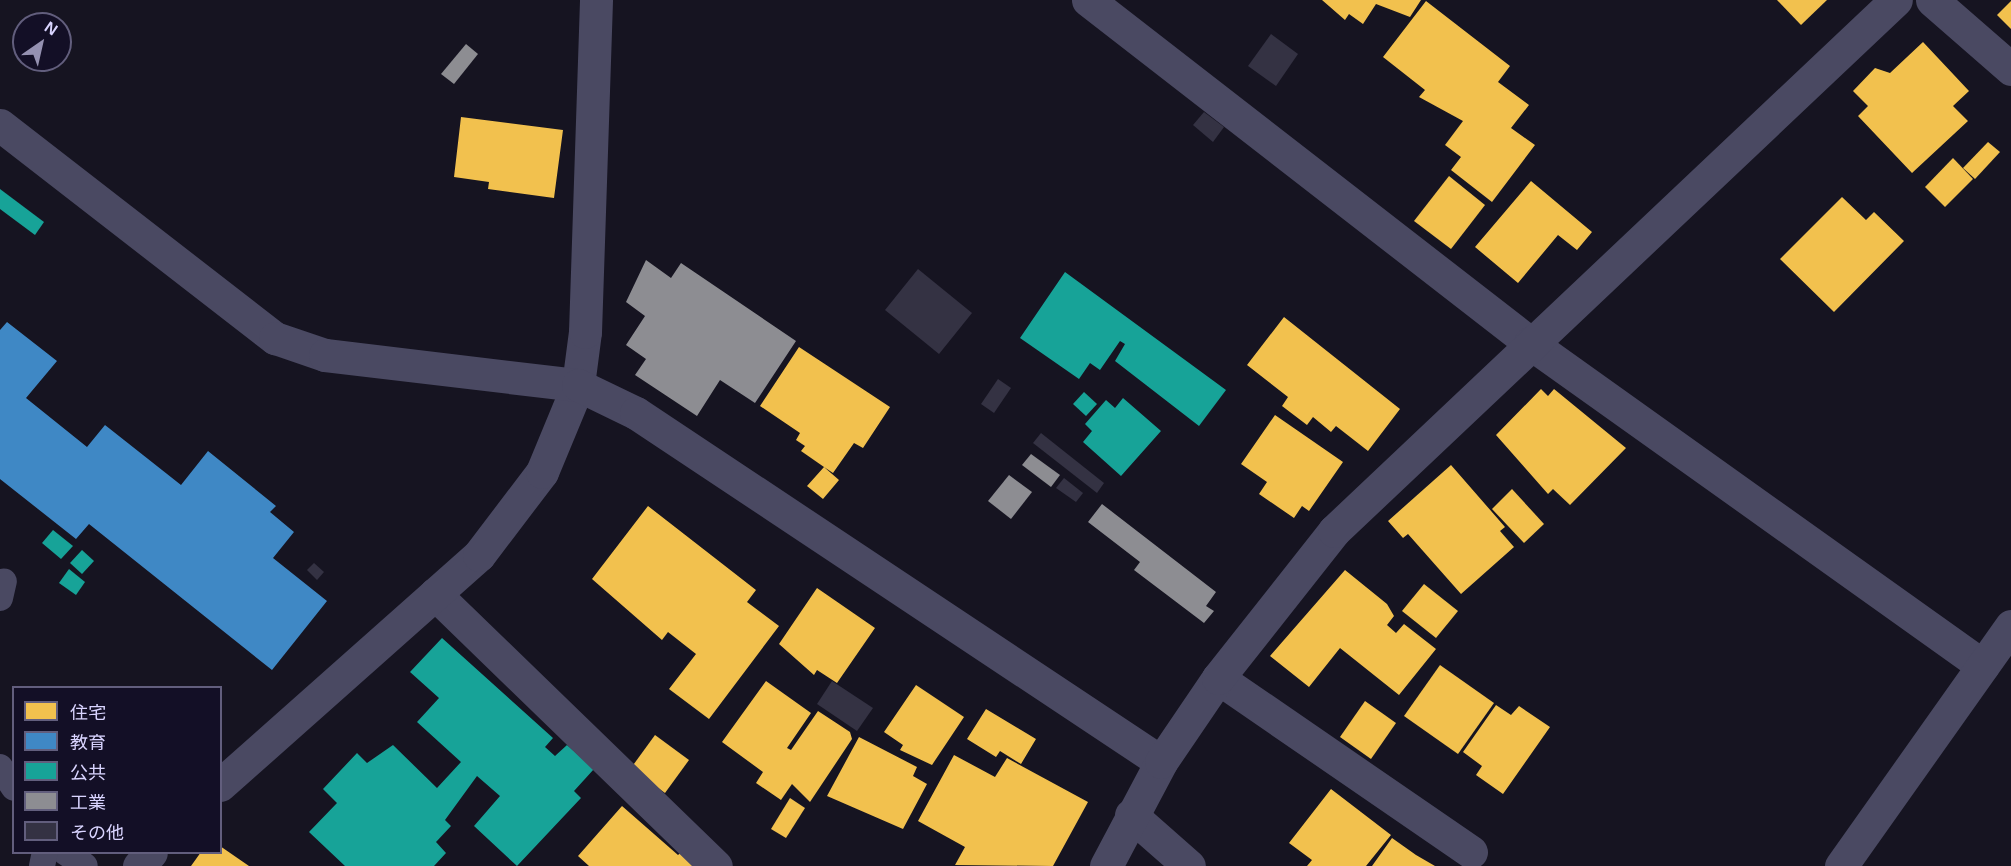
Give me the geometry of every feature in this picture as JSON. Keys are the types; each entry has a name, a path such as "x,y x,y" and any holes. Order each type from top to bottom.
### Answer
{"street":[{"path":"222,783 479,555 542,472 578,385 585,332 596,0"},
{"path":"1088,0 1530,343 1983,666"},
{"path":"1106,866 1161,762 1218,678 1334,531 1530,343 1896,0"},
{"path":"1932,0 2011,69"},
{"path":"0,125 275,338 325,355 578,385 636,413 1161,762"},
{"path":"435,594 716,866"},
{"path":"1840,866 2011,626"},
{"path":"1218,678 1471,852"},
{"path":"1131,815 1189,866"},
{"path":"139,866 149,854"}],"lane":[{"path":"0,767 12,785"},
{"path":"68,854 85,866"}],"building: 住宅":[{"path":"1322,0 1421,0 1410,17 1376,4 1363,24 1349,14 1345,20"},
{"path":"1777,0 1827,0 1801,25"},
{"path":"1426,1 1510,66 1498,82 1529,105 1511,128 1535,145 1492,202 1451,170 1461,157 1445,145 1463,121 1419,97 1425,90 1383,57"},
{"path":"2011,1 2011,29 1997,15"},
{"path":"1923,42 1969,91 1953,106 1968,121 1912,173 1858,116 1868,106 1853,91 1875,68 1890,73"},
{"path":"461,117 563,130 554,198 488,189 489,182 454,177"},
{"path":"1988,142 2000,152 1975,179 1963,168"},
{"path":"1953,158 1973,179 1945,207 1925,187"},
{"path":"1449,176 1485,205 1451,249 1414,221"},
{"path":"1531,181 1592,232 1577,250 1558,235 1518,283 1475,247"},
{"path":"1842,197 1866,220 1874,212 1904,241 1834,312 1780,259"},
{"path":"1284,317 1400,409 1368,451 1336,426 1331,432 1313,417 1307,425 1282,406 1288,397 1247,365"},
{"path":"799,347 890,407 863,448 854,443 833,473 801,451 805,446 796,440 800,433 760,406"},
{"path":"1541,389 1548,396 1554,389 1626,448 1570,505 1553,489 1548,494 1496,435"},
{"path":"1275,415 1343,462 1309,511 1302,506 1294,518 1259,494 1267,482 1241,464"},
{"path":"1451,465 1505,527 1500,531 1514,547 1461,594 1408,534 1403,538 1388,521"},
{"path":"824,467 839,480 823,499 807,486"},
{"path":"1512,489 1544,524 1524,543 1492,509"},
{"path":"648,506 756,590 747,602 779,626 709,719 669,689 696,654 668,632 662,640 592,579"},
{"path":"1345,570 1387,604 1394,616 1387,625 1396,633 1404,624 1436,649 1399,695 1340,648 1309,687 1270,656"},
{"path":"1424,584 1458,611 1436,638 1402,611"},
{"path":"817,588 875,628 837,683 817,670 814,675 779,644"},
{"path":"1440,665 1494,703 1458,754 1404,716"},
{"path":"766,681 811,713 787,748 791,750 818,711 850,732 852,739 810,802 792,784 781,800 756,783 763,772 722,742"},
{"path":"916,685 964,717 932,765 900,750 903,745 884,732"},
{"path":"1365,701 1396,723 1371,759 1340,737"},
{"path":"1496,705 1511,715 1519,706 1550,727 1503,794 1476,775 1482,766 1463,752"},
{"path":"986,709 1036,739 1021,764 1000,751 996,757 967,739"},
{"path":"655,735 689,760 665,793 631,768"},
{"path":"859,737 917,767 913,776 927,784 903,829 827,796"},
{"path":"954,755 995,777 1007,758 1088,802 1053,866 955,865 965,847 918,821"},
{"path":"1331,789 1391,835 1366,866 1307,866 1312,860 1289,843"},
{"path":"790,798 805,808 786,838 771,829"},
{"path":"622,806 678,855 683,851 699,866 589,866 578,856"},
{"path":"1392,838 1416,855 1435,866 1372,866"},
{"path":"222,847 249,866 191,866 200,854 222,854"}],"building: 教育":[{"path":"7,322 57,361 26,398 87,447 105,425 181,485 208,451 276,506 270,512 294,532 273,558 327,601 272,670 89,524 76,539 0,479 0,330"}],"building: 公共":[{"path":"0,189 44,222 35,235 0,209"},
{"path":"1065,272 1226,390 1199,426 1115,361 1125,344 1120,341 1100,370 1090,363 1079,379 1020,338"},
{"path":"1084,392 1097,404 1086,416 1073,404"},
{"path":"1123,398 1161,431 1121,476 1083,442 1092,431 1085,424 1106,400 1115,408"},
{"path":"53,530 73,546 61,559 42,543"},
{"path":"82,550 94,561 82,574 70,563"},
{"path":"69,569 85,582 76,595 59,583"},
{"path":"442,638 553,738 545,747 555,756 567,745 594,769 574,791 581,798 517,866 474,826 500,796 477,776 445,820 451,826 436,842 446,853 434,866 345,866 309,832 337,803 323,789 357,753 367,763 393,745 437,788 461,762 417,722 439,698 410,672"}],"building: 工業":[{"path":"466,44 478,54 454,84 441,74"},
{"path":"646,260 671,278 681,263 796,341 755,403 720,380 697,416 635,375 646,359 626,345 645,316 626,302"},
{"path":"1031,454 1060,475 1051,487 1022,465"},
{"path":"1009,475 1032,492 1011,519 988,501"},
{"path":"1102,504 1216,592 1206,606 1214,611 1204,623 1134,570 1140,562 1088,522"}],"building: その他":[{"path":"1271,34 1298,54 1276,86 1248,66"},
{"path":"1204,112 1224,127 1213,142 1193,125"},
{"path":"918,269 972,313 939,354 885,310"},
{"path":"998,379 1011,388 994,413 981,404"},
{"path":"1041,433 1104,483 1097,493 1033,443"},
{"path":"1064,478 1083,493 1076,502 1056,488"},
{"path":"314,563 324,572 317,580 307,570"},
{"path":"832,681 873,708 857,731 817,704"}]}
